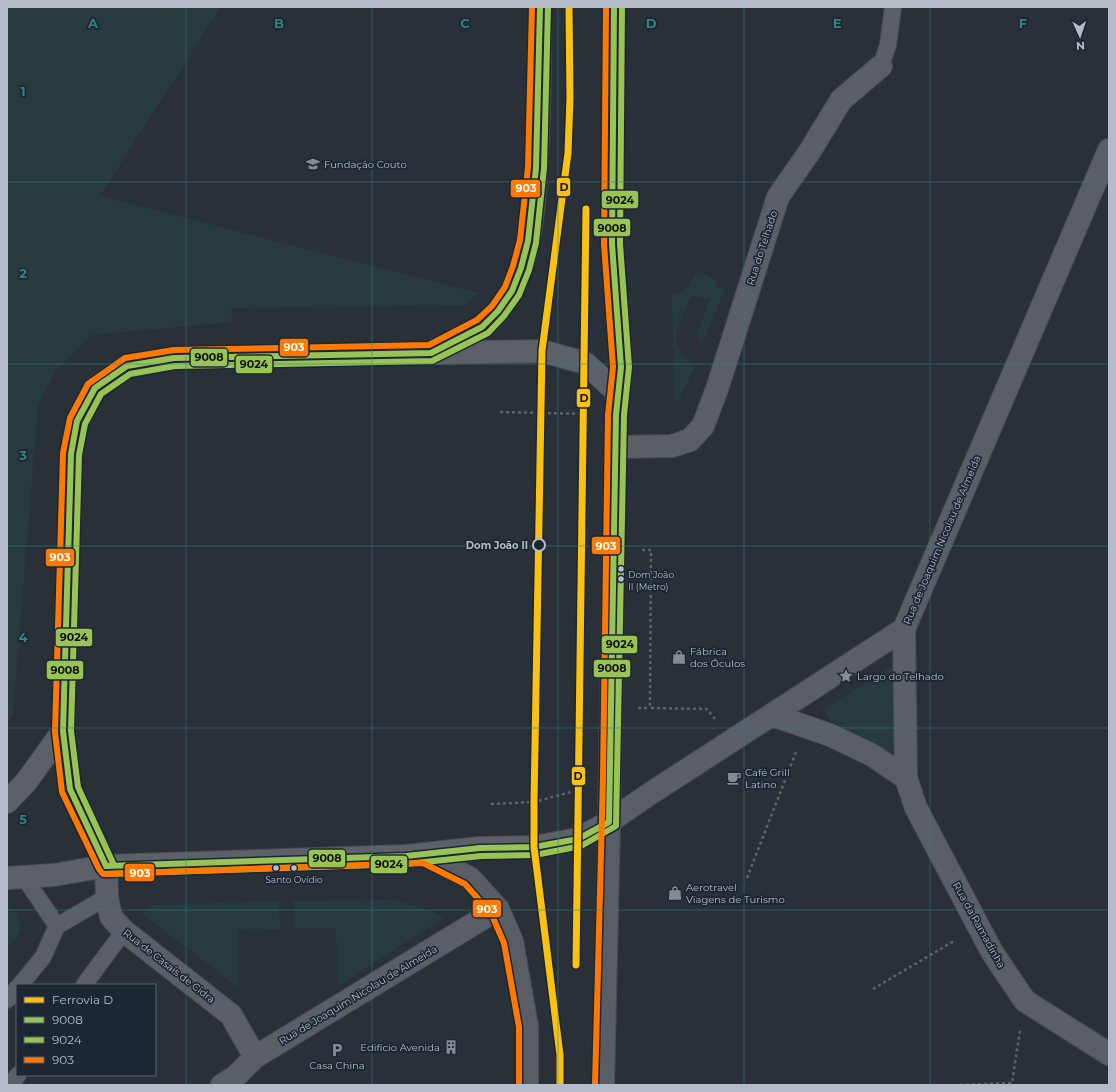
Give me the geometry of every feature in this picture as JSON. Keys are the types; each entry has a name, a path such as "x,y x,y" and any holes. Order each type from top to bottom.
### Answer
{"main road":[{"path":"431,354 482,327 498,312 512,292 521,268 528,241 536,175 540,96 540,7"},
{"path":"603,1085 616,447 618,394 621,367 612,244 614,7"},
{"path":"106,866 70,789 62,731 72,454 77,421 96,388 127,366 174,358 542,351 585,362 618,394"},
{"path":"7,802 26,782 62,731"},
{"path":"15,878 54,875 106,866 425,855 480,848 534,847 578,839 609,822"},
{"path":"425,855 470,878 498,909 512,941 527,1026 527,1085"}],"street":[{"name":"Rua do Telhado","path":"616,447 672,446 690,440 703,426 717,389 778,197 810,151 841,100 882,66"},
{"name":"Rua de Joaquim Nicolau de Almeida","path":"609,822 648,795 904,629 1109,150"},
{"path":"904,629 906,778"},
{"path":"772,715 806,726 872,755 906,778"},
{"name":"Rua da Ramadinha","path":"906,778 916,808 992,952 1025,1001 1109,1054"},
{"name":"Rua de Casais de Cidra","path":"106,866 107,897 111,917 124,931 231,1014 256,1057"},
{"name":"Rua de Joaquim Nicolau de Almeida","path":"222,1085 235,1077 256,1057 498,909"}],"lane":[{"name":"Rua do Telhado","path":"882,66 888,45 893,7"},
{"path":"15,878 57,926"},
{"path":"18,984 43,957 57,926 107,897"},
{"path":"85,984 124,931"},
{"path":"10,1085 17,1076"}],"path":[{"path":"500,412 595,414"},
{"path":"645,550 651,550 650,708"},
{"path":"637,708 707,709 718,724"},
{"path":"747,878 806,726"},
{"path":"491,804 534,802 566,795 585,788"},
{"path":"873,989 979,926"},
{"path":"960,1085 1012,1084 1025,1001"}],"green space":[{"path":"7,7 221,7 100,196 479,293 465,305 231,308 232,322 92,335 57,369 38,406 13,714 7,723"},
{"path":"697,271 717,280 715,286 725,289 702,345 697,335 710,300 692,295 679,324 677,341 685,358 695,367 679,399 674,402 672,295 684,290"},
{"path":"890,667 899,669 897,749 889,753 829,720 824,709"},
{"path":"396,900 428,910 444,918 338,986 336,928 294,929 293,901"},
{"path":"279,901 280,929 238,930 239,988 144,915 145,909 150,905"},
{"path":"7,905 18,914 21,928 15,941 7,946"}],"rail line":[{"name":"D","path":"560,1085 560,1055 534,847 534,802 542,351 568,153 570,98 569,7"},
{"name":"D","path":"576,965 586,209"}],"transit line":[{"name":"903","path":"519,1085 519,1027 504,943 491,913 465,884 423,863 103,874 99,869 62,792 55,732 63,453 70,418 88,384 125,358 174,350 429,345 477,320 492,306 505,287 513,266 520,240 528,167 532,7"},
{"name":"9008","path":"106,866 70,789 63,731 71,454 77,421 95,388 127,366 174,358 431,353 482,327 498,311 512,291 521,268 528,241 536,168 540,7"},
{"name":"9024","path":"113,863 78,787 71,731 79,455 85,424 101,394 130,374 175,366 432,361 488,333 504,316 519,295 529,270 536,243 544,168 548,7"},
{"name":"903","path":"595,1085 603,777 608,415 613,367 604,244 606,7"},
{"name":"9008","path":"106,866 406,856 480,848 534,847 578,839 609,822 616,415 621,367 612,244 614,7"},
{"name":"9024","path":"106,874 406,864 481,856 535,855 581,846 616,826 624,415 629,367 620,244 622,7"}],"place":[{"name":"Fundação Couto","path":"313,164"},
{"name":"Dom João II","path":"539,545"},
{"name":"Dom João II (Metro)","path":"621,579"},
{"name":"Fábrica dos Óculos","path":"679,657"},
{"name":"Largo do Telhado","path":"846,676"},
{"name":"Café Grill Latino","path":"734,778"},
{"name":"Santo Ovídio","path":"294,868"},
{"name":"Aerotravel Viagens de Turismo","path":"675,893"},
{"name":"Edifício Avenida","path":"451,1047"},
{"name":"Casa China","path":"337,1050"}]}
